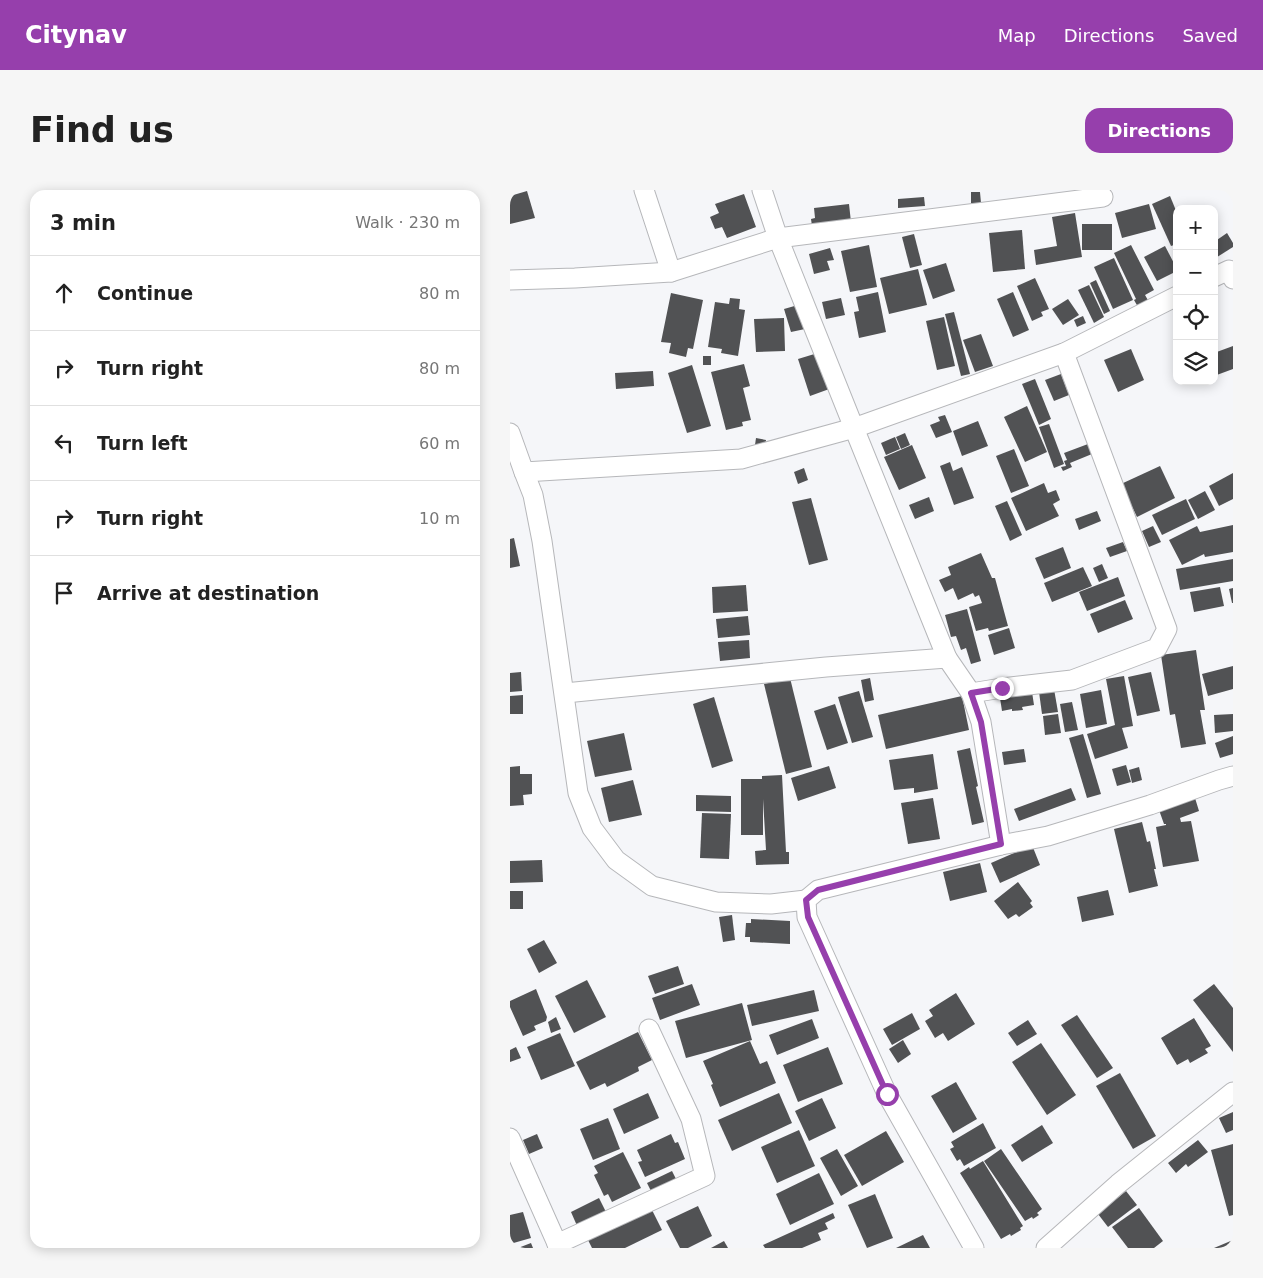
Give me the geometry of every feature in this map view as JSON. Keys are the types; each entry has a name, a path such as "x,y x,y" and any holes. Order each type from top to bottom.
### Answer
{"street":[{"path":"644,190 671,272"},
{"path":"762,190 778,238 947,658 971,693 981,722 1001,844"},
{"path":"510,280 671,272 778,238 1103,197"},
{"path":"524,472 741,459 854,428 1064,353 1173,298"},
{"path":"971,693 1072,680 1157,648 1167,629 1064,353"},
{"path":"510,433 534,495 565,693 566,716 578,793 592,828 616,860 652,886 716,902 771,904 806,900 818,890 1001,844 1048,836 1150,805 1233,776"},
{"path":"565,693 826,667 947,658"},
{"path":"806,900 808,917 887,1094 974,1248"},
{"path":"510,1138 558,1246 705,1176 691,1119 649,1029"},
{"path":"1046,1248 1118,1184 1233,1092"}],"building":[{"path":"527,191 535,218 510,224 510,196"},
{"path":"971,192 980,192 981,203 971,203"},
{"path":"744,194 756,227 727,238 722,227 715,229 710,217 719,213 715,204"},
{"path":"1170,196 1174,205 1173,245 1171,246 1152,204"},
{"path":"924,197 925,206 898,208 898,199"},
{"path":"849,204 851,222 812,226 811,219 815,218 814,208"},
{"path":"1149,204 1156,229 1122,238 1115,213"},
{"path":"1075,213 1082,257 1036,265 1034,250 1057,246 1052,217"},
{"path":"1082,224 1112,224 1112,250 1082,250"},
{"path":"1022,230 1025,269 993,272 989,233"},
{"path":"1227,233 1233,243 1233,247 1218,256 1218,250 1218,239"},
{"path":"914,234 922,265 910,268 902,237"},
{"path":"869,245 877,287 850,292 841,251"},
{"path":"1131,245 1154,290 1145,295 1149,302 1138,307 1114,253"},
{"path":"1165,246 1173,261 1173,273 1157,281 1144,257"},
{"path":"830,248 834,260 827,261 830,270 814,274 809,254"},
{"path":"1114,258 1133,300 1113,309 1094,267"},
{"path":"946,263 955,291 933,299 923,270"},
{"path":"918,269 927,305 889,314 880,278"},
{"path":"1035,278 1049,309 1041,312 1043,316 1032,321 1017,286"},
{"path":"1096,280 1110,311 1104,314 1090,283"},
{"path":"1089,285 1104,317 1094,323 1078,290"},
{"path":"878,292 886,332 859,338 854,312 859,311 856,297"},
{"path":"1013,292 1029,330 1013,337 997,299"},
{"path":"671,293 703,300 693,349 688,348 686,357 669,353 671,343 661,342"},
{"path":"730,298 740,299 739,309 745,310 738,356 721,353 722,349 708,347 715,302 729,304"},
{"path":"841,298 845,315 826,319 822,302"},
{"path":"1068,299 1079,315 1063,325 1052,309"},
{"path":"798,305 805,329 791,332 784,309"},
{"path":"954,312 970,374 961,376 945,314"},
{"path":"1083,316 1086,323 1077,327 1074,320"},
{"path":"944,317 955,366 937,370 926,321"},
{"path":"784,318 785,351 756,352 754,319"},
{"path":"981,334 993,366 975,372 963,340"},
{"path":"1233,346 1233,369 1218,375 1218,352"},
{"path":"1131,349 1144,380 1118,392 1104,360"},
{"path":"821,352 832,388 810,396 798,359"},
{"path":"703,356 711,356 711,365 703,365"},
{"path":"744,364 750,386 743,388 751,420 742,422 743,426 726,430 711,372"},
{"path":"692,365 711,426 687,433 668,373"},
{"path":"653,371 654,386 616,389 615,373"},
{"path":"1061,374 1069,395 1054,401 1045,380"},
{"path":"1035,379 1051,419 1039,425 1022,384"},
{"path":"1027,406 1047,452 1025,462 1004,417"},
{"path":"945,415 952,432 936,438 930,425 940,421 938,417"},
{"path":"978,421 988,446 962,456 953,431"},
{"path":"1049,424 1064,464 1054,468 1039,427"},
{"path":"905,433 910,445 901,449 896,437"},
{"path":"895,437 900,449 886,455 881,443"},
{"path":"756,438 766,440 765,447 755,445"},
{"path":"1088,444 1092,454 1070,463 1072,467 1063,471 1061,467 1066,466 1064,461 1067,460 1064,453"},
{"path":"912,445 926,478 899,490 884,457"},
{"path":"1014,449 1029,486 1011,493 996,456"},
{"path":"950,462 953,471 962,467 974,498 954,505 940,466"},
{"path":"1160,466 1175,498 1137,517 1121,484"},
{"path":"804,468 808,480 798,484 794,472"},
{"path":"1233,473 1233,499 1219,506 1209,486"},
{"path":"1044,483 1048,493 1056,490 1060,500 1053,504 1059,516 1026,531 1011,498"},
{"path":"1205,491 1215,510 1198,519 1188,500"},
{"path":"929,497 934,511 915,519 909,505"},
{"path":"811,498 828,560 809,565 792,502"},
{"path":"1186,499 1195,519 1162,535 1152,515"},
{"path":"1007,501 1022,535 1010,541 995,506"},
{"path":"1097,511 1101,521 1079,530 1075,519"},
{"path":"1233,525 1233,552 1205,557 1204,554 1182,565 1169,540 1197,526 1200,532"},
{"path":"1153,526 1161,542 1149,547 1142,531"},
{"path":"514,538 520,566 510,568 510,539"},
{"path":"1123,542 1127,551 1110,557 1106,548"},
{"path":"1063,547 1071,568 1044,579 1035,558"},
{"path":"981,553 992,578 995,578 1008,626 989,631 988,628 976,631 969,607 982,603 979,595 975,597 973,593 958,600 953,588 945,592 939,580 951,575 948,567"},
{"path":"1233,559 1233,581 1180,590 1176,569"},
{"path":"1102,564 1108,578 1099,582 1093,568"},
{"path":"1083,567 1092,586 1052,602 1044,583"},
{"path":"1118,577 1125,596 1087,611 1079,592"},
{"path":"746,585 748,611 713,613 712,587"},
{"path":"1220,587 1224,606 1194,612 1190,592"},
{"path":"1233,588 1233,603 1232,603 1229,589"},
{"path":"1125,600 1133,619 1098,633 1090,614"},
{"path":"967,609 981,661 971,664 966,648 961,650 956,636 951,637 945,615"},
{"path":"748,616 750,635 718,638 716,619"},
{"path":"1009,628 1015,648 994,655 988,635"},
{"path":"749,640 750,658 720,661 718,642"},
{"path":"1196,650 1205,710 1200,710 1206,744 1181,748 1175,714 1170,715 1161,655"},
{"path":"1233,666 1233,689 1208,696 1202,674"},
{"path":"521,672 522,691 510,692 510,673"},
{"path":"1151,672 1160,711 1137,716 1128,677"},
{"path":"1124,676 1133,726 1122,728 1128,748 1095,759 1087,734 1115,725 1106,679"},
{"path":"790,678 812,767 786,774 764,684"},
{"path":"870,678 874,700 865,702 861,680"},
{"path":"1054,689 1058,712 1042,714 1039,692"},
{"path":"1101,690 1107,724 1086,728 1080,694"},
{"path":"859,691 873,737 852,743 838,697"},
{"path":"1032,692 1034,705 1022,707 1023,710 1012,711 1012,709 1002,711 1000,698"},
{"path":"523,695 523,714 510,714 510,696"},
{"path":"962,696 969,730 886,749 878,715"},
{"path":"714,697 733,761 712,768 693,704"},
{"path":"1072,702 1078,730 1065,732 1060,704"},
{"path":"835,704 848,743 827,750 814,711"},
{"path":"1058,714 1061,733 1045,735 1043,716"},
{"path":"1233,714 1233,731 1215,733 1214,715"},
{"path":"624,733 632,770 595,777 587,741"},
{"path":"1083,734 1101,794 1087,798 1069,738"},
{"path":"1233,736 1233,754 1220,758 1215,743"},
{"path":"970,748 984,822 972,825 957,751"},
{"path":"1024,749 1026,762 1004,765 1002,752"},
{"path":"933,754 938,789 914,793 914,788 894,790 889,760"},
{"path":"1126,765 1131,782 1117,786 1112,769"},
{"path":"520,766 520,774 532,774 532,794 523,795 524,805 510,806 510,767"},
{"path":"829,766 836,788 798,801 791,778"},
{"path":"1139,767 1142,780 1132,783 1129,770"},
{"path":"782,775 786,852 789,852 789,864 756,865 755,851 766,850 763,799 763,835 741,835 741,779 762,779 762,776"},
{"path":"633,780 642,815 609,822 601,788"},
{"path":"1071,788 1076,800 1019,821 1014,809"},
{"path":"696,795 731,796 731,812 696,811"},
{"path":"933,798 940,839 908,844 901,803"},
{"path":"1195,798 1199,811 1180,818 1181,822 1191,821 1199,861 1163,867 1156,827 1166,824 1164,824 1159,810"},
{"path":"702,813 731,814 729,859 700,858"},
{"path":"1142,822 1147,842 1150,841 1158,886 1129,893 1114,829"},
{"path":"1032,845 1040,865 1000,883 991,863"},
{"path":"542,860 543,882 510,883 510,861"},
{"path":"980,863 987,892 950,901 943,872"},
{"path":"1018,882 1032,901 1030,903 1033,907 1019,917 1016,914 1008,919 994,901"},
{"path":"1108,890 1114,915 1082,922 1077,897"},
{"path":"510,891 523,891 523,909 510,909"},
{"path":"732,915 735,940 723,942 719,917"},
{"path":"751,919 790,921 790,944 750,942 750,937 745,937 746,923 751,923"},
{"path":"544,940 557,963 539,973 527,949"},
{"path":"678,966 684,984 655,994 648,976"},
{"path":"587,980 606,1017 574,1033 555,996"},
{"path":"692,984 700,1005 660,1020 652,998"},
{"path":"1214,984 1233,1008 1233,1052 1193,1000"},
{"path":"536,989 547,1017 546,1021 534,1026 536,1030 523,1036 510,1007 510,1001"},
{"path":"814,990 819,1011 752,1026 747,1005"},
{"path":"956,993 975,1024 948,1041 943,1033 935,1038 925,1021 933,1016 929,1010"},
{"path":"742,1003 752,1040 686,1058 675,1021"},
{"path":"912,1013 920,1029 892,1045 883,1029"},
{"path":"1077,1015 1113,1068 1097,1078 1061,1025"},
{"path":"556,1017 561,1029 551,1033 548,1022"},
{"path":"1194,1018 1211,1046 1205,1049 1208,1053 1190,1063 1188,1059 1177,1065 1161,1038"},
{"path":"812,1019 819,1038 777,1055 769,1035"},
{"path":"1028,1020 1037,1034 1017,1046 1008,1033"},
{"path":"638,1032 652,1060 638,1067 639,1071 607,1087 605,1083 590,1090 576,1062"},
{"path":"560,1033 575,1066 541,1080 527,1047"},
{"path":"903,1040 911,1054 898,1063 889,1049"},
{"path":"750,1041 760,1064 767,1061 776,1083 720,1107 703,1061"},
{"path":"1041,1043 1076,1095 1047,1115 1012,1062"},
{"path":"516,1047 521,1058 510,1062 510,1050"},
{"path":"828,1047 843,1084 798,1102 783,1065"},
{"path":"1120,1073 1156,1136 1133,1149 1096,1086"},
{"path":"956,1082 977,1119 953,1133 931,1096"},
{"path":"648,1093 659,1118 624,1134 613,1109"},
{"path":"779,1093 792,1123 732,1151 718,1120"},
{"path":"822,1098 836,1128 809,1141 795,1111"},
{"path":"1233,1112 1233,1130 1226,1133 1219,1118"},
{"path":"608,1118 620,1149 593,1160 580,1129"},
{"path":"983,1123 996,1148 964,1166 960,1159 957,1161 950,1149 954,1147 951,1142"},
{"path":"1042,1125 1053,1143 1022,1162 1011,1145"},
{"path":"799,1130 815,1166 777,1183 761,1147"},
{"path":"886,1131 904,1162 862,1186 844,1155"},
{"path":"537,1134 543,1148 529,1154 523,1140"},
{"path":"671,1134 675,1143 678,1142 685,1159 645,1177 638,1162 642,1161 637,1150"},
{"path":"1198,1140 1208,1152 1188,1167 1186,1164 1176,1173 1168,1163"},
{"path":"1233,1144 1233,1215 1229,1216 1211,1150"},
{"path":"837,1149 858,1186 841,1196 820,1158"},
{"path":"1001,1149 1042,1209 1037,1213 1039,1215 1033,1219 1032,1217 1025,1221 984,1161"},
{"path":"623,1152 641,1188 612,1202 608,1194 604,1196 594,1175 598,1173 594,1166"},
{"path":"983,1161 1023,1226 1020,1228 1021,1230 1011,1236 1010,1234 1001,1239 960,1173"},
{"path":"672,1171 677,1181 652,1193 647,1183"},
{"path":"819,1173 834,1204 790,1225 776,1194"},
{"path":"1126,1191 1137,1205 1108,1227 1098,1214"},
{"path":"875,1194 893,1238 867,1248 848,1205"},
{"path":"599,1198 607,1214 578,1228 571,1212"},
{"path":"698,1206 712,1236 688,1248 680,1248 666,1221"},
{"path":"1139,1208 1163,1241 1154,1248 1128,1248 1112,1227"},
{"path":"652,1210 662,1230 625,1248 592,1248 588,1240"},
{"path":"523,1212 531,1238 510,1244 510,1215"},
{"path":"833,1213 835,1218 825,1223 828,1229 818,1233 821,1240 802,1248 765,1248 763,1245"},
{"path":"923,1235 930,1248 896,1248"},
{"path":"1233,1240 1233,1248 1214,1248"},
{"path":"724,1241 728,1248 711,1248"},
{"path":"531,1243 533,1248 518,1248"}],"route":[{"path":"887,1094 808,917 806,900 818,890 1001,844 981,722 971,693 1002,688"}]}
